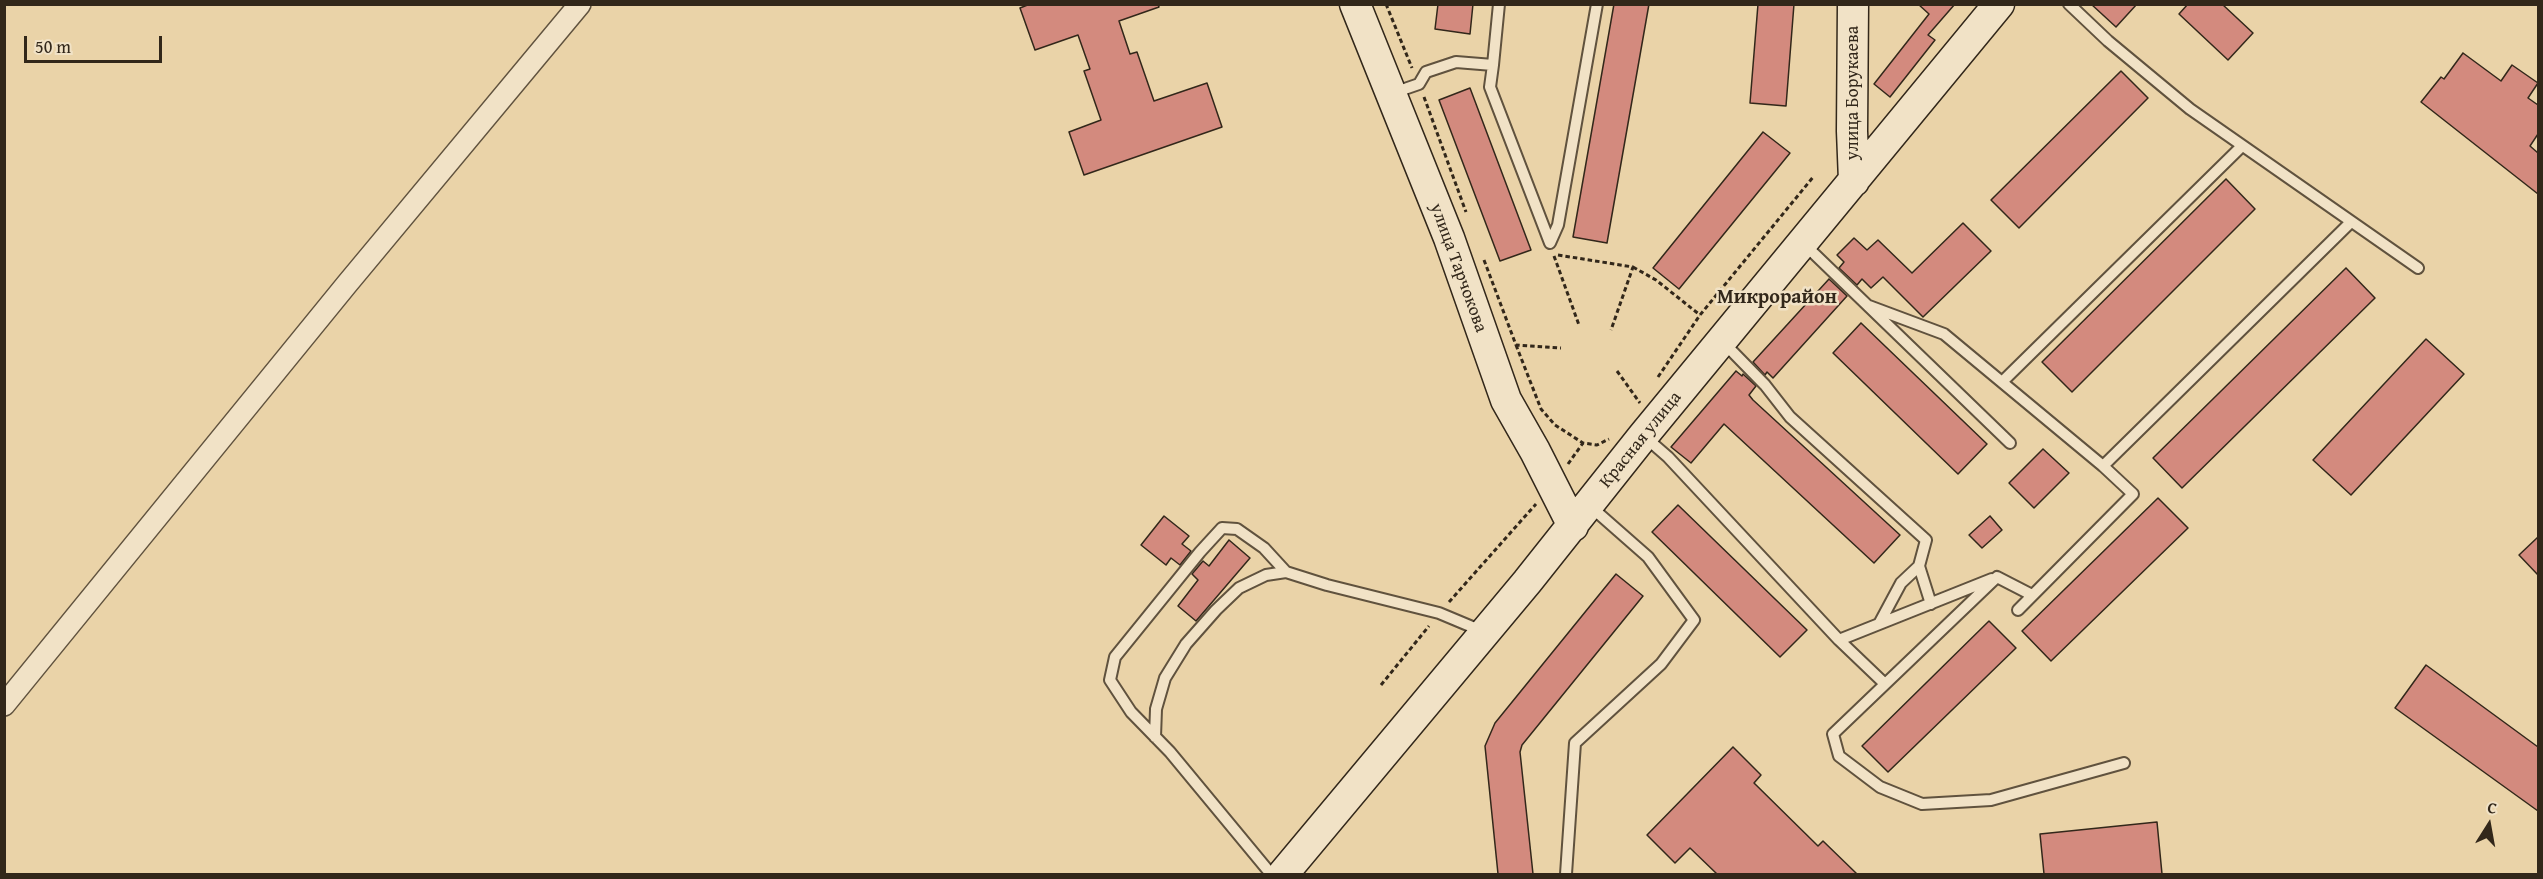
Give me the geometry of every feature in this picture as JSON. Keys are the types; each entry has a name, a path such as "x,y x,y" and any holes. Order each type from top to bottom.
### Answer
{"main road":[{"name":"улица Тарчокова","path":"1355,4 1405,89 1449,238 1506,400 1535,451 1580,516"},
{"name":"улица Борукаева","path":"1853,4 1854,182"},
{"name":"Красная улица","path":"1283,874 1580,516 1632,427 1722,340 1999,4"}],"street":[{"path":"4,705 347,284 580,4"}],"lane":[{"path":"1499,4 1490,87 1550,243 1558,225 1597,4"},
{"path":"2069,4 2190,109 2418,268"},
{"path":"1405,89 1426,72 1456,62 1493,65"},
{"path":"2001,382 2242,146"},
{"path":"2103,466 2351,222"},
{"path":"1803,243 2010,443"},
{"path":"1869,306 1944,334 2103,466 2133,494 2018,610"},
{"path":"1722,340 1765,385 1790,417 1926,540 1919,566 1901,583 1879,624"},
{"path":"1632,427 1668,457 1839,640 1885,684"},
{"path":"1566,874 1575,743 1661,664 1694,620 1648,557 1580,516"},
{"path":"1271,874 1170,752 1131,712 1110,680 1115,657 1157,603 1222,528 1237,529 1250,537 1286,572"},
{"path":"1919,566 1931,603"},
{"path":"1155,737 1156,710 1165,678 1186,644 1239,588 1266,575 1286,572 1327,585 1439,613 1485,632"},
{"path":"1839,640 1997,577 2032,595"},
{"path":"1997,577 1833,734 1839,756 1880,787 1922,804 1991,800 2124,763"}],"path":[{"path":"1386,4 1405,89 1467,215"},
{"path":"1654,384 1700,315 1814,176"},
{"path":"1579,325 1553,254 1591,258 1633,267 1656,280 1700,315"},
{"path":"1484,258 1541,409 1555,425 1583,444 1597,445 1632,427 1641,404 1617,371"},
{"path":"1611,330 1633,267"},
{"path":"1516,345 1561,348"},
{"path":"1381,685 1439,613 1528,513"}],"building":[{"path":"1030,4 1158,4 1159,7 1119,21 1130,54 1137,52 1154,101 1207,83 1222,127 1084,175 1069,132 1101,120 1084,71 1090,69 1078,35 1035,50 1020,8"},
{"path":"1438,4 1473,4 1470,34 1435,29"},
{"path":"1614,4 1649,4 1607,243 1573,237"},
{"path":"1758,4 1794,4 1786,106 1750,103"},
{"path":"1918,4 1955,4 1928,35 1935,40 1890,97 1874,84 1929,14"},
{"path":"2091,4 2137,4 2116,27"},
{"path":"2188,4 2222,4 2253,33 2228,60 2179,14"},
{"path":"2463,53 2501,81 2512,65 2538,83 2528,98 2538,105 2538,134 2530,146 2538,153 2538,194 2421,102 2441,77 2444,79"},
{"path":"2121,71 2148,98 2019,228 1991,200"},
{"path":"1470,88 1531,250 1500,261 1439,100"},
{"path":"1763,132 1790,153 1679,289 1653,268"},
{"path":"2226,179 2255,209 2072,392 2042,362"},
{"path":"1963,223 1991,251 1923,317 1883,277 1871,288 1862,279 1857,285 1839,268 1844,262 1837,255 1854,238 1867,250 1878,240 1912,273"},
{"path":"2346,268 2375,298 2182,488 2153,458"},
{"path":"1829,279 1847,296 1773,378 1767,372 1765,375 1753,362"},
{"path":"1861,323 1987,444 1958,474 1833,353"},
{"path":"2426,339 2464,374 2351,495 2313,460"},
{"path":"1736,371 1756,386 1749,395 1753,400 1900,535 1874,563 1724,424 1691,463 1671,447"},
{"path":"2043,449 2069,473 2034,508 2009,483"},
{"path":"2158,498 2188,528 2051,661 2022,631"},
{"path":"1678,505 1807,630 1780,657 1652,532"},
{"path":"1164,516 1189,536 1182,544 1191,551 1180,565 1171,558 1166,565 1141,545"},
{"path":"1990,516 2002,530 1982,548 1969,535"},
{"path":"2538,537 2538,575 2519,555"},
{"path":"1229,540 1250,558 1196,621 1178,606 1198,580 1192,574 1203,561 1209,566"},
{"path":"1616,574 1643,596 1522,745 1520,752 1533,874 1498,874 1485,746 1495,723"},
{"path":"1989,621 2016,648 1888,772 1862,746"},
{"path":"2426,665 2538,747 2538,811 2395,708"},
{"path":"1733,747 1761,775 1754,783 1818,846 1823,841 1857,874 1717,874 1690,848 1675,863 1647,835"},
{"path":"2157,822 2162,874 2044,874 2040,834"}],"district":[{"name":"Микрорайон","path":"1777,298"}]}
